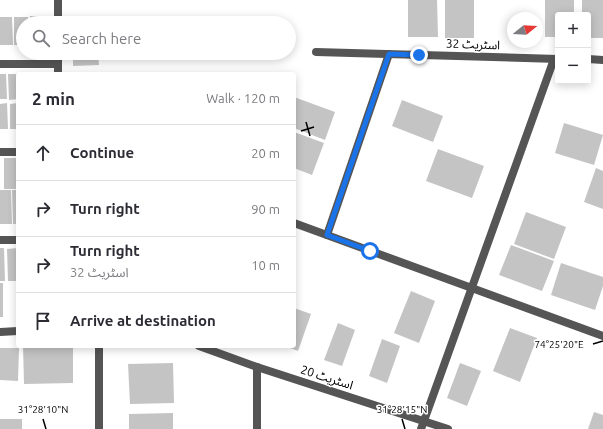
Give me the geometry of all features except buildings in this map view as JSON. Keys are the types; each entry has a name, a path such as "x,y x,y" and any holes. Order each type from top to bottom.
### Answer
{"street":[{"path":"58,0 58,16"},
{"name":"اسٹریٹ 32","path":"316,52 555,59"},
{"path":"327,235 389,54"},
{"path":"591,59 603,60"},
{"path":"58,60 58,72"},
{"path":"423,425 470,289 555,62"},
{"path":"0,64 58,64"},
{"path":"0,152 16,152"},
{"path":"296,224 470,289 603,336"},
{"path":"0,240 16,240"},
{"path":"0,332 16,331"},
{"path":"99,348 99,429"},
{"name":"اسٹریٹ 20","path":"205,348 423,425 448,429"},
{"path":"257,429 258,367"}],"route":[{"path":"370,251 327,235 389,54 419,55"}]}
